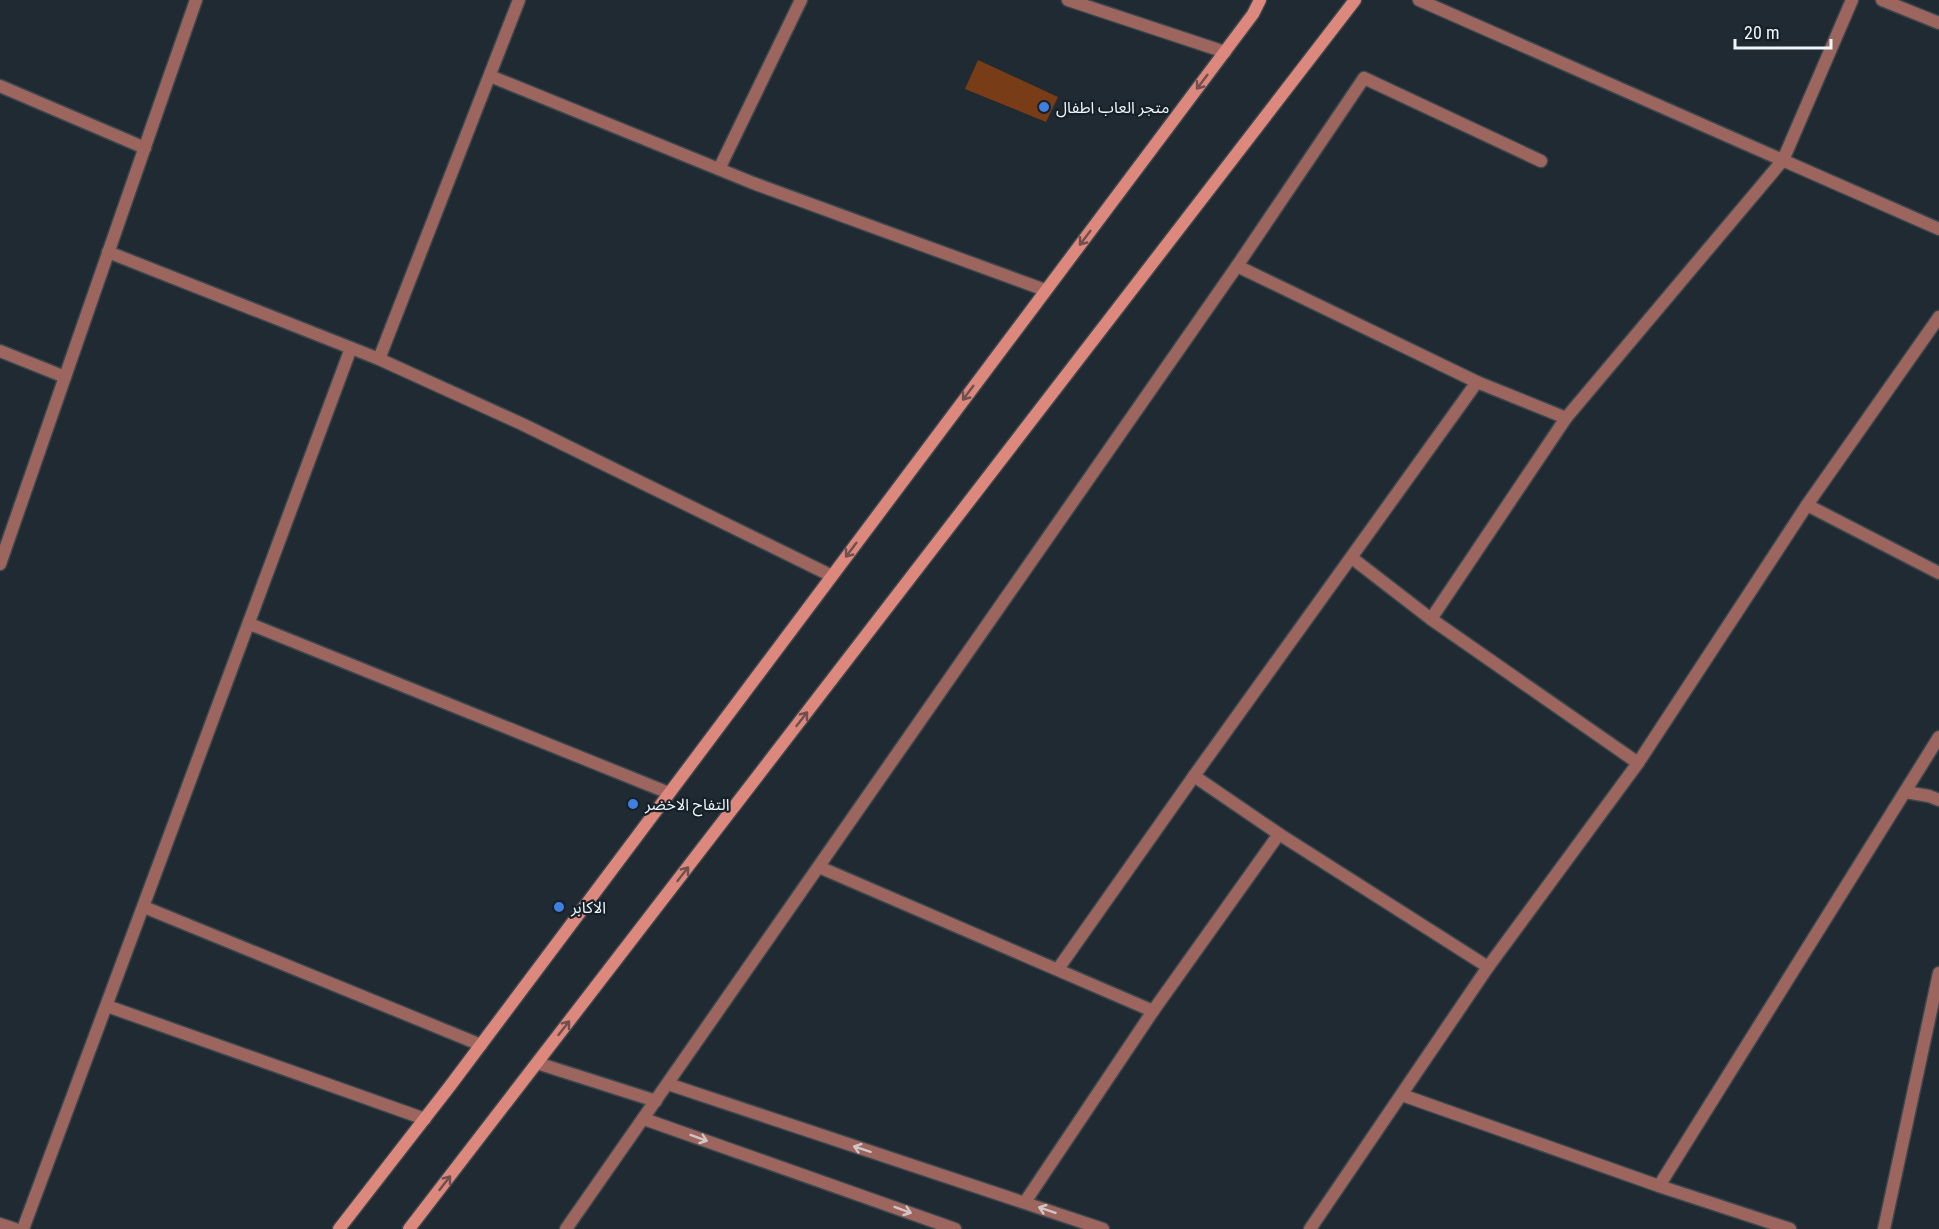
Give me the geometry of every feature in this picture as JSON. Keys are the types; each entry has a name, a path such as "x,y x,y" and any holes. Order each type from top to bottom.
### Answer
{"street":[{"path":"0,564 196,0"},
{"path":"379,359 519,0"},
{"path":"719,169 801,0"},
{"path":"1068,0 1225,52"},
{"path":"339,1229 481,1045 1225,52 1253,14 1260,0"},
{"path":"409,1229 1356,0"},
{"path":"1419,0 1939,229"},
{"path":"1431,619 1566,418 1783,160 1852,0"},
{"path":"1882,0 1939,23"},
{"path":"490,76 719,169 1045,290"},
{"path":"566,1229 1237,266 1364,78 1541,161"},
{"path":"0,86 145,148"},
{"path":"108,252 379,359 522,424 832,576"},
{"path":"1237,266 1478,382 1566,418"},
{"path":"1310,1229 1488,967 1638,763 1807,505 1939,317"},
{"path":"23,1229 351,348"},
{"path":"0,351 65,377"},
{"path":"1058,969 1478,382"},
{"path":"1807,505 1939,573"},
{"path":"1352,558 1431,619 1638,763"},
{"path":"250,624 669,793"},
{"path":"1659,1186 1939,737"},
{"path":"1194,776 1279,834 1488,967"},
{"path":"1905,792 1939,800"},
{"path":"1025,1202 1154,1011 1279,834"},
{"path":"819,867 1154,1011"},
{"path":"144,908 481,1045"},
{"path":"1884,1229 1939,973"},
{"path":"107,1006 425,1119"},
{"path":"537,1063 656,1101"},
{"path":"668,1084 1102,1229"},
{"path":"1402,1095 1659,1186 1790,1229"},
{"path":"644,1119 955,1229"},
{"path":"0,1224 15,1229"}],"building":[{"path":"978,60 1058,97 1046,122 965,89"}],"place":[{"name":"متجر العاب اطفال","path":"1044,107"},
{"name":"التفاح الاخضر","path":"633,804"},
{"name":"الاكابر","path":"559,907"}]}
